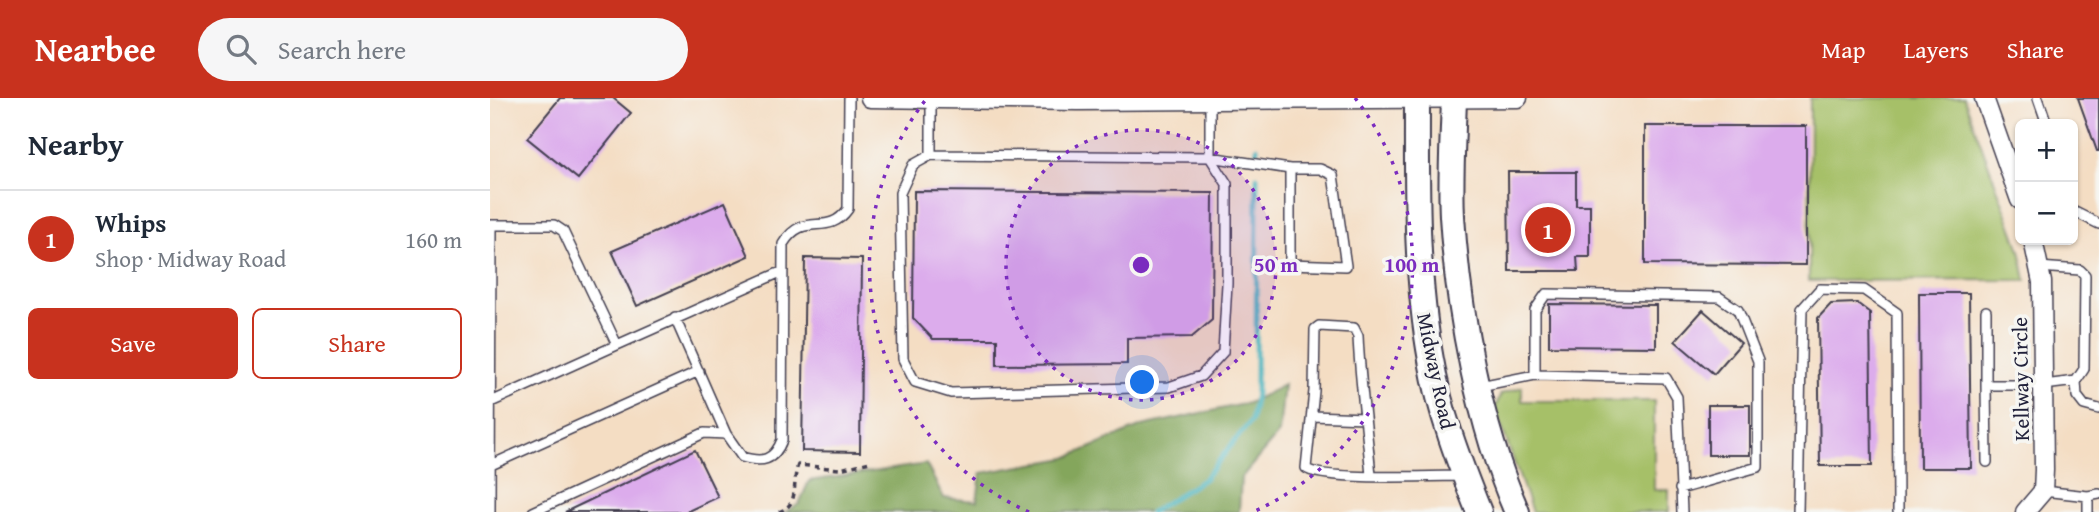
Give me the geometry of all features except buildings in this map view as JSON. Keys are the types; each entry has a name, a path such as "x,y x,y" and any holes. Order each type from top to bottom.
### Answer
{"main road":[{"name":"Midway Road","path":"1417,99 1422,301 1441,407 1479,512"},
{"name":"Midway Road","path":"1454,99 1452,213 1469,351 1505,484 1517,512"}],"street":[{"path":"870,98 1210,101 1518,98"},
{"path":"1984,98 2015,186"},
{"name":"Kellway Circle","path":"2034,245 2042,282 2043,491"},
{"path":"2025,512 2043,491"}],"lane":[{"path":"675,318 726,434 742,457 755,461 770,458 778,452 782,440 783,244 792,230 805,225 827,225 841,219 848,209 849,98"},
{"path":"2038,98 2044,119"},
{"path":"931,99 931,155"},
{"path":"1210,101 1210,157 1227,184 1227,284 1223,352 1201,376 1169,387 951,393 915,382 903,359 900,194 912,165 931,155 1210,157 1290,169 1320,169 1334,175 1346,266 1290,264 1290,169"},
{"path":"2078,210 2099,224"},
{"path":"490,512 490,225 554,225 563,231 617,345"},
{"path":"2039,267 2080,270 2085,275 2084,369 2076,381 2077,396 2084,405 2099,408"},
{"path":"491,402 783,271"},
{"path":"1798,512 1802,309 1820,289 1864,290 1897,313 1898,512"},
{"path":"1535,375 1535,310 1546,294 1719,298 1738,310 1758,361 1758,467 1680,489"},
{"path":"1986,311 1987,462"},
{"path":"1371,476 1365,418 1360,402 1357,336 1354,328 1319,326 1315,329 1312,416 1306,468 1311,473 1371,476 1464,476"},
{"path":"491,464 699,371"},
{"path":"1479,387 1535,375 1666,378 1677,397 1682,512"},
{"path":"1986,385 2044,385 2076,381"},
{"path":"1312,416 1365,418"},
{"path":"533,512 704,433 726,434"},
{"path":"2043,491 2088,496 2099,494"},
{"path":"2088,496 2088,512"}],"path":[{"path":"779,512 788,509 793,502 798,466 840,469 870,462"}],"green space":[{"path":"1810,98 1964,98 2015,236 2015,245 2018,245 2020,250 2026,280 1809,281"},
{"path":"1284,385 1279,433 1241,478 1239,512 785,512 799,504 809,481 926,464 944,498 977,501 981,473 1066,458 1142,426 1248,403"},
{"path":"1522,387 1522,401 1654,401 1654,490 1669,490 1669,512 1532,512 1495,408 1501,394"}],"waterway":[{"path":"1257,147 1257,155"},
{"path":"1151,512 1204,479 1251,421 1256,393 1257,177"}],"place":[{"name":"Whips","path":"1548,230"}]}
